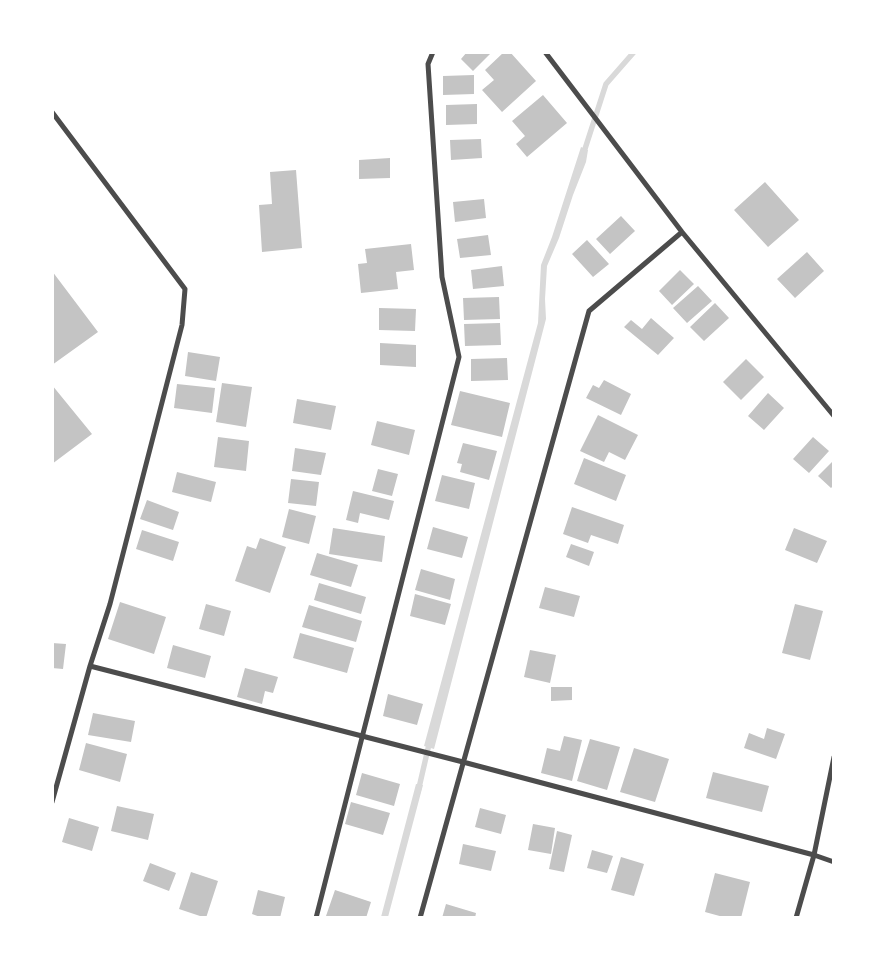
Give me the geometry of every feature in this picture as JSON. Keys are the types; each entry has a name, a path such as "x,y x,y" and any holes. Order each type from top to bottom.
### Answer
{"street":[{"path":"316,918 459,357 442,276 428,64 433,52"},
{"path":"545,52 682,232 834,416"},
{"path":"52,112 185,290 182,325 110,604 90,666 52,802"},
{"path":"420,918 589,311 682,232"},
{"path":"90,666 462,762 814,855 834,862"},
{"path":"796,918 814,855 834,757"}],"shaded area":[{"path":"581,147 588,150 586,162 547,266 546,319 434,749 424,746 538,323 541,265"},
{"path":"416,784 423,785 388,917 381,917"}],"building":[{"path":"467,52 492,52 473,71 461,59"},
{"path":"504,52 510,52 536,81 502,112 482,90 494,80 485,70"},
{"path":"474,75 474,94 443,95 443,76"},
{"path":"543,95 567,123 527,157 516,144 525,136 512,121"},
{"path":"477,104 477,124 446,125 446,105"},
{"path":"481,139 482,158 451,160 450,140"},
{"path":"390,158 390,178 359,179 359,160"},
{"path":"296,170 302,248 262,252 259,205 272,204 270,172"},
{"path":"765,182 799,220 768,247 734,210"},
{"path":"484,199 486,218 455,222 453,202"},
{"path":"621,216 635,231 610,254 596,239"},
{"path":"488,235 491,255 460,258 457,239"},
{"path":"587,240 609,264 593,277 572,254"},
{"path":"411,244 414,270 396,272 398,289 361,293 358,264 367,263 365,249"},
{"path":"807,252 824,271 795,298 777,279"},
{"path":"502,266 504,286 473,289 471,270"},
{"path":"680,270 694,284 672,305 659,291"},
{"path":"52,271 98,332 52,365"},
{"path":"698,286 712,301 687,323 673,308"},
{"path":"499,297 500,319 464,320 463,298"},
{"path":"715,303 729,318 704,341 690,327"},
{"path":"379,308 416,309 415,331 379,330"},
{"path":"651,318 674,338 658,355 624,327 631,320 642,329"},
{"path":"500,323 501,345 465,346 464,324"},
{"path":"380,343 416,345 416,367 380,365"},
{"path":"188,352 220,357 216,381 185,376"},
{"path":"507,358 508,380 471,381 471,359"},
{"path":"746,359 764,377 741,400 723,382"},
{"path":"604,380 631,394 621,415 586,398 593,385 599,388"},
{"path":"222,383 252,387 246,427 216,422"},
{"path":"177,384 215,388 212,413 174,408"},
{"path":"52,385 92,434 52,464"},
{"path":"460,391 510,403 502,437 451,425"},
{"path":"768,393 784,408 764,430 748,416"},
{"path":"297,399 336,406 331,430 293,423"},
{"path":"598,415 638,435 625,460 609,452 604,462 580,451"},
{"path":"377,421 415,430 409,455 371,445"},
{"path":"218,437 249,441 246,471 214,467"},
{"path":"813,437 829,451 809,473 793,459"},
{"path":"463,443 497,451 489,480 460,472 462,464 457,463"},
{"path":"295,448 326,453 321,475 292,471"},
{"path":"584,458 626,475 616,501 574,484"},
{"path":"834,460 834,485 831,488 818,476"},
{"path":"378,469 398,474 392,496 372,491"},
{"path":"177,472 216,482 211,502 172,492"},
{"path":"442,475 475,483 469,509 435,501"},
{"path":"291,479 319,482 316,506 288,503"},
{"path":"353,491 394,501 389,520 360,513 358,523 346,520"},
{"path":"147,500 179,512 173,530 140,519"},
{"path":"572,507 624,525 618,544 591,535 588,543 563,534"},
{"path":"289,509 316,516 309,544 282,537"},
{"path":"433,527 468,537 462,558 427,549"},
{"path":"333,528 385,536 382,562 329,554"},
{"path":"794,528 827,541 817,563 785,550"},
{"path":"142,530 179,542 173,561 136,549"},
{"path":"260,538 286,547 270,593 235,581 247,546 256,549"},
{"path":"571,544 594,552 589,566 566,557"},
{"path":"317,553 358,565 351,587 310,575"},
{"path":"421,569 455,579 450,600 415,590"},
{"path":"319,583 366,597 361,614 314,600"},
{"path":"545,587 580,596 574,617 539,608"},
{"path":"415,594 451,604 445,625 410,616"},
{"path":"120,602 166,617 154,654 108,639"},
{"path":"206,604 231,611 224,636 199,629"},
{"path":"795,604 823,611 810,660 782,653"},
{"path":"309,605 362,621 356,642 302,627"},
{"path":"300,633 354,648 347,673 293,658"},
{"path":"52,643 66,644 63,669 52,668"},
{"path":"173,645 211,656 205,678 167,668"},
{"path":"530,650 556,655 550,683 524,677"},
{"path":"245,668 278,677 273,693 265,691 262,704 237,697"},
{"path":"551,687 572,687 572,700 551,701"},
{"path":"388,694 423,704 417,725 383,716"},
{"path":"93,713 135,721 131,742 88,735"},
{"path":"767,728 785,734 776,759 744,748 749,733 764,739"},
{"path":"564,736 582,740 572,781 541,773 547,748 560,751"},
{"path":"590,739 620,747 607,790 577,781"},
{"path":"86,743 127,754 120,782 79,770"},
{"path":"634,748 669,759 655,802 620,792"},
{"path":"713,772 769,786 762,812 706,798"},
{"path":"362,773 400,784 394,806 356,795"},
{"path":"351,802 390,813 383,835 345,824"},
{"path":"117,806 154,814 148,840 111,831"},
{"path":"480,808 506,815 501,834 475,827"},
{"path":"69,818 99,827 92,851 62,842"},
{"path":"533,824 555,828 551,854 528,850"},
{"path":"557,831 572,835 564,872 549,869"},
{"path":"463,844 496,851 491,871 459,864"},
{"path":"592,850 613,856 607,873 587,868"},
{"path":"621,857 644,864 634,896 611,890"},
{"path":"150,863 176,873 169,891 143,881"},
{"path":"191,872 218,881 206,918 179,909"},
{"path":"715,873 750,882 741,918 727,918 705,912"},
{"path":"258,890 285,897 280,918 263,918 252,914"},
{"path":"335,890 371,902 366,918 330,918 326,916"},
{"path":"446,904 476,913 475,918 442,918"}],"waterway":[{"path":"583,155 606,84 634,52"},
{"path":"418,792 430,740"}]}
